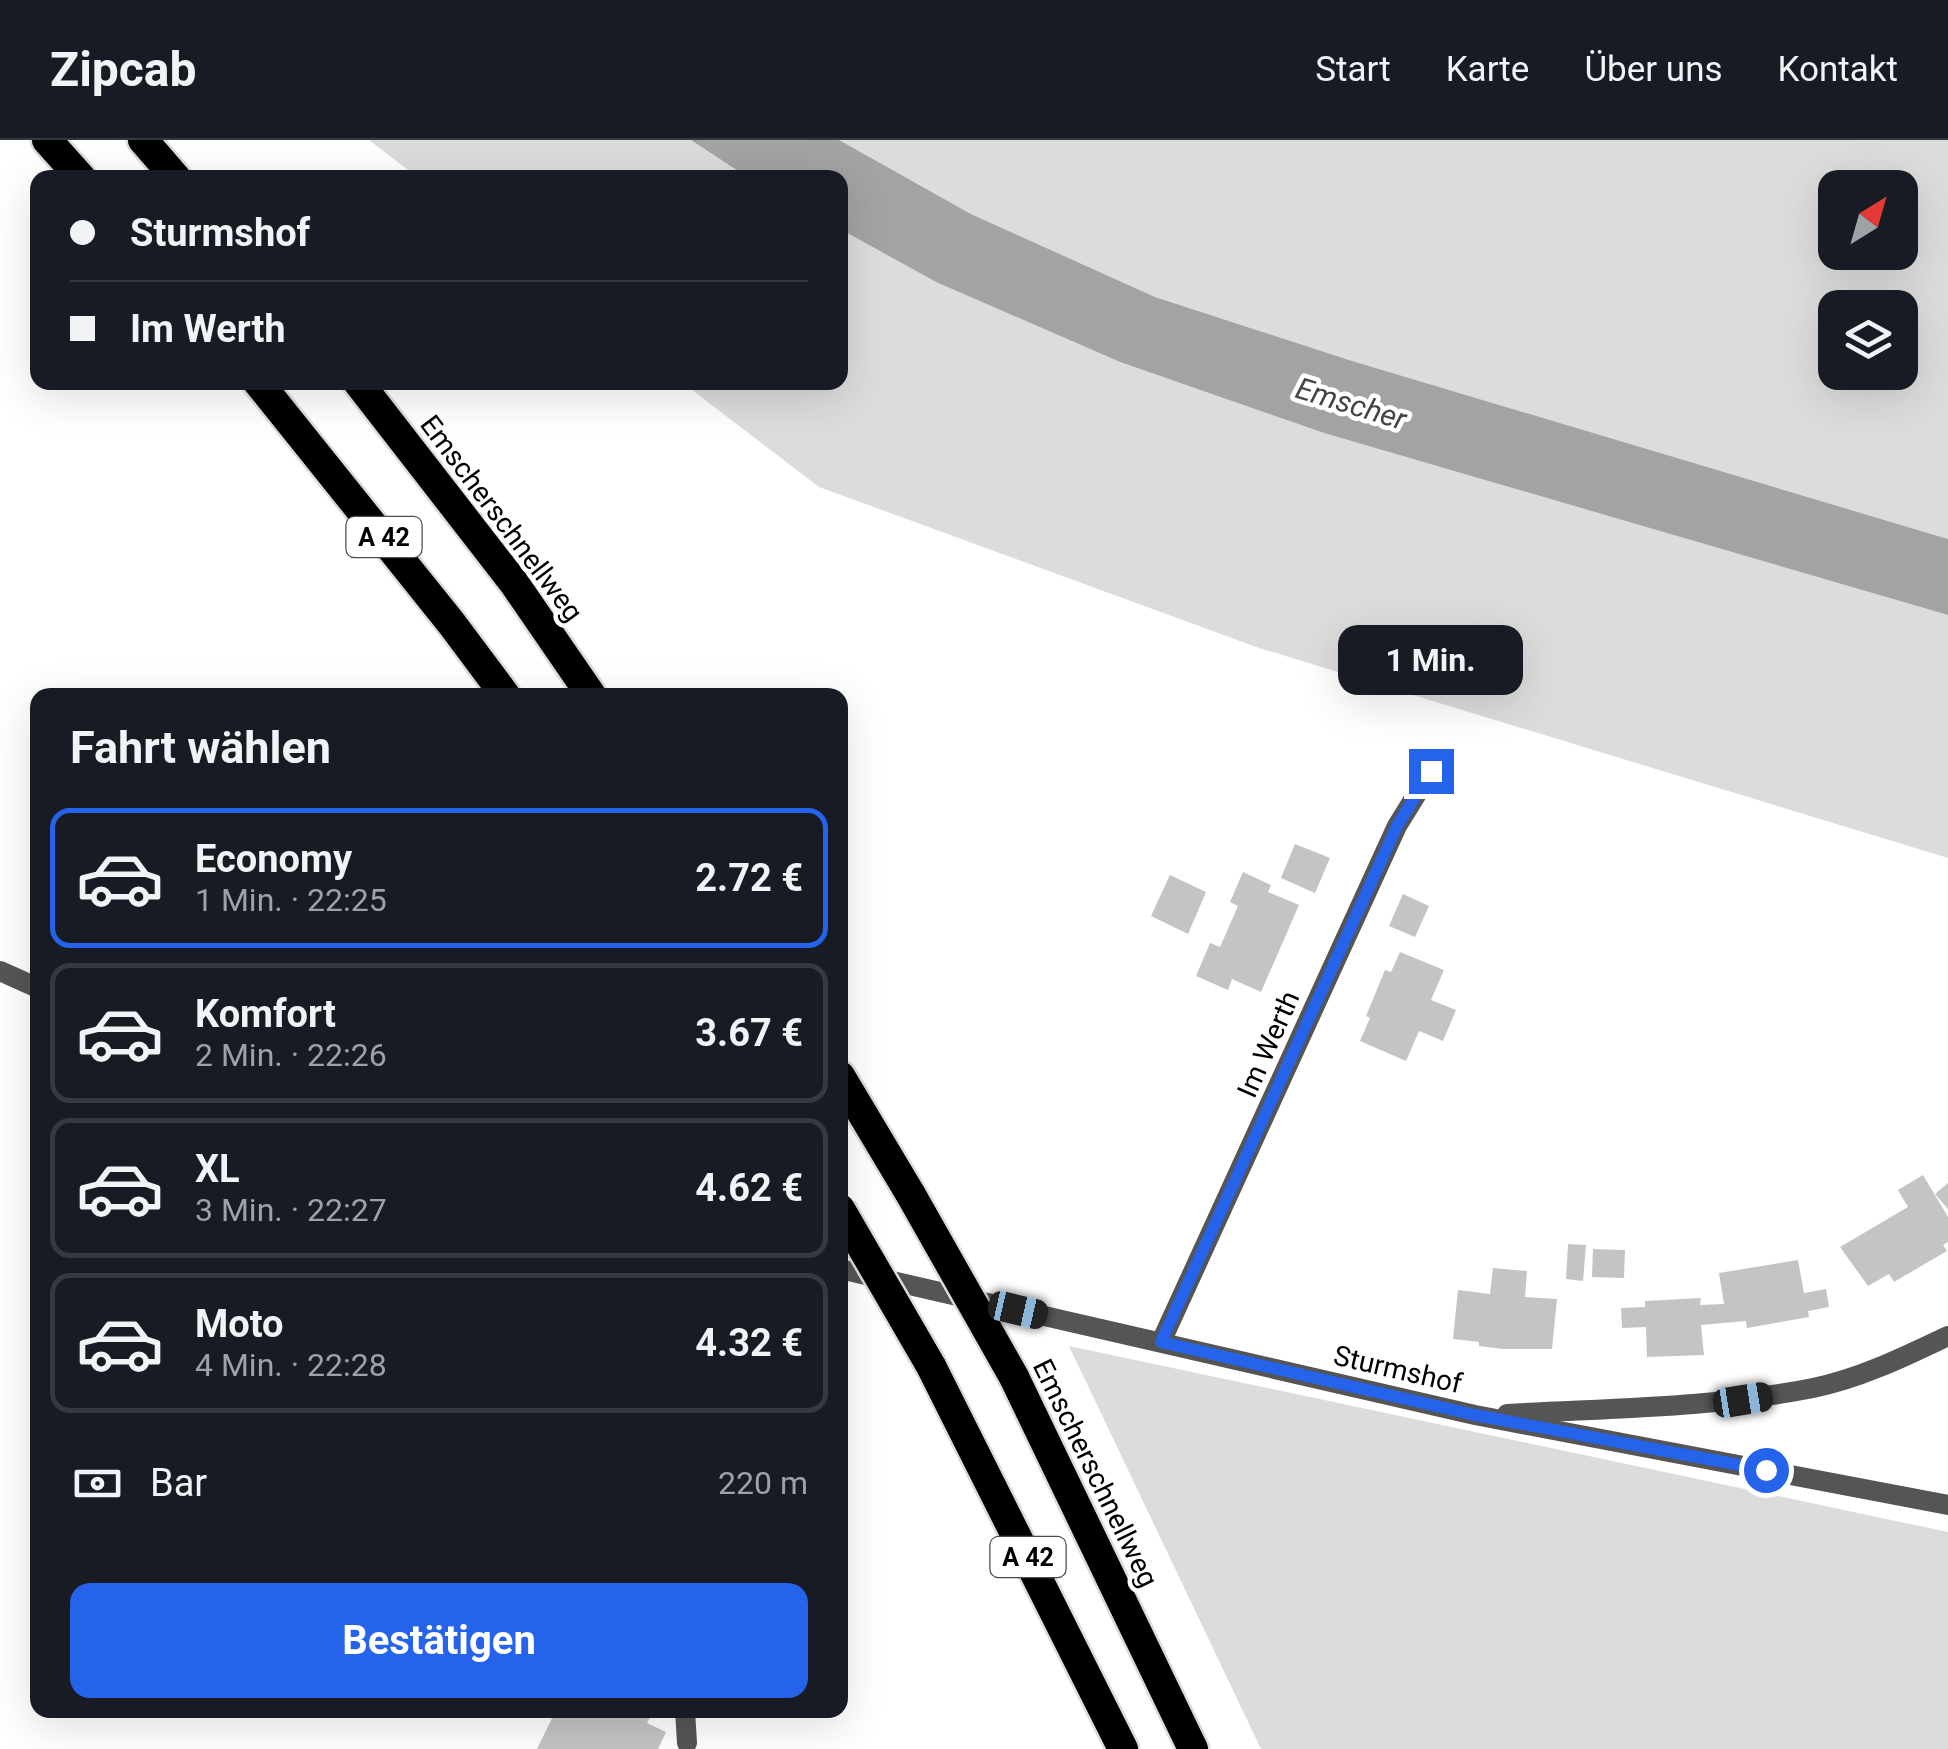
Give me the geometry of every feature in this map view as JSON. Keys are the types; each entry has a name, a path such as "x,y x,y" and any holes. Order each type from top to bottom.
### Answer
{"highway":[{"path":"47,140 74,170"},
{"path":"143,140 169,170"},
{"name":"A 42","path":"264,390 500,688"},
{"name":"Emscherschnellweg","path":"364,390 514,584 586,688"},
{"name":"Emscherschnellweg","path":"848,1089 1014,1376 1193,1749"},
{"name":"A 42","path":"848,1222 931,1366 1123,1749"}],"street":[{"name":"Im Werth","path":"1161,1342 1397,826 1431,771"},
{"path":"0,971 30,984"},
{"name":"Sturmshof","path":"848,1271 1475,1415 1948,1505"},
{"path":"1475,1415 1743,1400 1817,1388 1907,1356 1948,1336"},
{"path":"685,1718 687,1743"}],"shaded area":[{"path":"369,140 691,140 736,170 408,170"},
{"path":"839,140 1948,140 1948,539 1349,360 1155,297 971,214"},
{"path":"848,233 936,282 1120,362 1324,433 1948,615 1948,858 1259,648 819,487 692,390 848,390"},
{"path":"1069,1346 1948,1532 1948,1749 1261,1749"}],"water":[{"name":"Emscher","path":"691,140 839,140 971,214 1155,297 1349,360 1948,539 1948,615 1324,433 1120,362 936,282 848,233 848,170 736,170"}],"building":[{"path":"1295,844 1330,858 1315,893 1281,878"},
{"path":"1243,872 1271,885 1268,892 1299,905 1261,992 1232,979 1228,990 1196,976 1210,943 1220,947 1238,906 1230,902"},
{"path":"1170,875 1206,892 1188,934 1151,916"},
{"path":"1403,894 1429,906 1415,937 1389,926"},
{"path":"1400,952 1444,970 1431,1000 1456,1010 1443,1041 1419,1031 1406,1061 1360,1041 1385,970 1391,972"},
{"path":"1923,1175 1948,1217 1948,1242 1943,1245 1947,1251 1894,1282 1889,1274 1868,1286 1840,1247 1908,1207 1898,1190"},
{"path":"1948,1183 1948,1209 1935,1194"},
{"path":"1568,1244 1586,1245 1583,1281 1566,1279"},
{"path":"1593,1249 1625,1250 1624,1278 1592,1277"},
{"path":"1798,1260 1804,1293 1826,1289 1829,1307 1808,1311 1809,1317 1747,1328 1746,1321 1701,1325 1704,1355 1647,1357 1646,1327 1622,1328 1621,1308 1645,1307 1645,1301 1701,1298 1700,1305 1724,1304 1719,1273"},
{"path":"1493,1268 1527,1271 1525,1297 1557,1299 1552,1349 1503,1349 1453,1339 1458,1290 1490,1294"},
{"path":"552,1718 650,1718 647,1723 666,1732 658,1749 537,1749"}],"route":[{"path":"1431,771 1397,826 1161,1342 1475,1415 1766,1470"}]}
